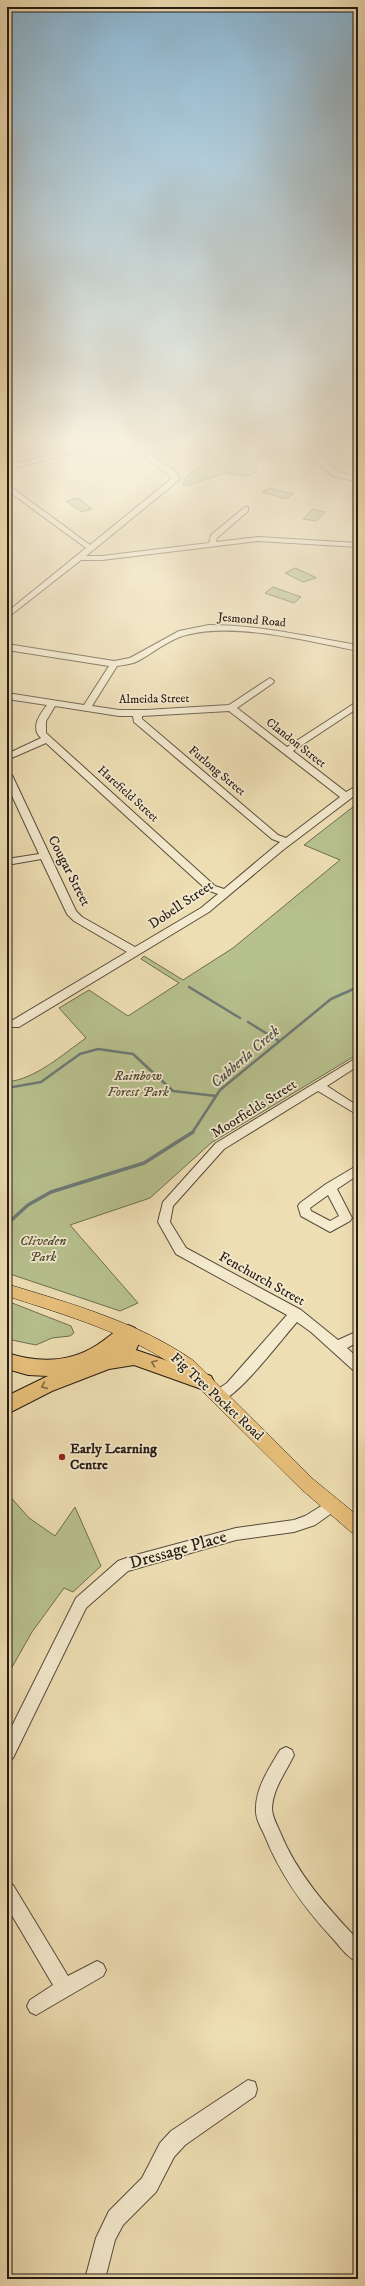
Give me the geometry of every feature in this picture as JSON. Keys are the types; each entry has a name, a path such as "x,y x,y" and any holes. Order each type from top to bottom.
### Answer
{"highway":[{"path":"7,1362 25,1367 38,1368 73,1365 97,1356 128,1333 131,1342 128,1347 92,1368"},
{"path":"7,1406 46,1385 123,1358 135,1357 204,1382"}],"main road":[{"name":"Fig Tree Pocket Road","path":"7,1290 128,1333 168,1351 188,1366 331,1506 358,1527"}],"street":[{"path":"7,616 84,555"},
{"path":"80,558 102,558 131,555"},
{"name":"Jesmond Road","path":"7,647 114,664 133,660 182,633 209,628 230,628 268,632 358,648"},
{"path":"87,708 114,664"},
{"path":"231,708 270,681"},
{"name":"Almeida Street","path":"7,696 138,714 231,708"},
{"path":"7,757 47,739 42,734 40,727 43,717 53,703"},
{"path":"286,751 296,747 358,704"},
{"name":"Clandon Street","path":"231,708 346,797"},
{"name":"Furlong Street","path":"138,714 137,720 173,751 275,836 288,842"},
{"name":"Harefield Street","path":"47,739 211,888 224,894"},
{"name":"Cougar Street","path":"7,775 71,912 78,918 135,952"},
{"name":"Dobell Street","path":"7,1023 15,1024 198,914 358,788"},
{"path":"7,862 44,856"},
{"name":"Moorfields Street","path":"164,1213 167,1205 220,1146 358,1061"},
{"path":"319,1086 358,1111"},
{"path":"330,1187 358,1169"},
{"name":"Fenchurch Street","path":"164,1213 164,1222 181,1251 296,1314 358,1366"},
{"path":"219,1396 232,1387 296,1314"},
{"path":"337,1347 358,1336"},
{"name":"Dressage Place","path":"7,1753 81,1603 123,1566 139,1560 236,1534 294,1526 310,1521 331,1506"},
{"path":"286,1755 270,1784 264,1810 274,1841 290,1874 313,1904 358,1953"},
{"path":"7,1891 65,1988"},
{"path":"36,2006 98,1970"},
{"path":"95,2279 106,2238 116,2218 141,2195 149,2185 167,2150 178,2138 248,2089"}],"green space":[{"path":"295,568 316,578 303,582 285,573"},
{"path":"273,587 301,597 294,603 265,593"},
{"name":"Rainbow Forest Park","path":"358,803 358,1054 211,1143 150,1198 70,1225 138,1303 120,1311 7,1273 7,1082 18,1080 39,1071 86,1038 59,1008 89,990 128,1016 179,983 141,959 144,956 183,980 233,948 340,860 304,845"},
{"path":"7,1301 71,1326 74,1333 70,1336 52,1338 36,1345 7,1339"},
{"path":"7,1493 29,1518 55,1536 75,1507 101,1566 73,1592 64,1588 32,1632 7,1676"}],"waterway":[{"path":"189,987 240,1018"},
{"name":"Cubberla Creek","path":"192,1132 220,1090 331,999 358,987"},
{"path":"248,1022 279,1041"},
{"path":"7,1088 41,1082 80,1054 98,1049 133,1054 173,1091 216,1096"},
{"name":"Cubberla Creek","path":"7,1224 28,1205 51,1192 144,1163 192,1132"}],"place":[{"name":"Early Learning Centre","path":"62,1457"}],"park label":[{"name":"Cliveden Park","path":"43,1250"}]}
